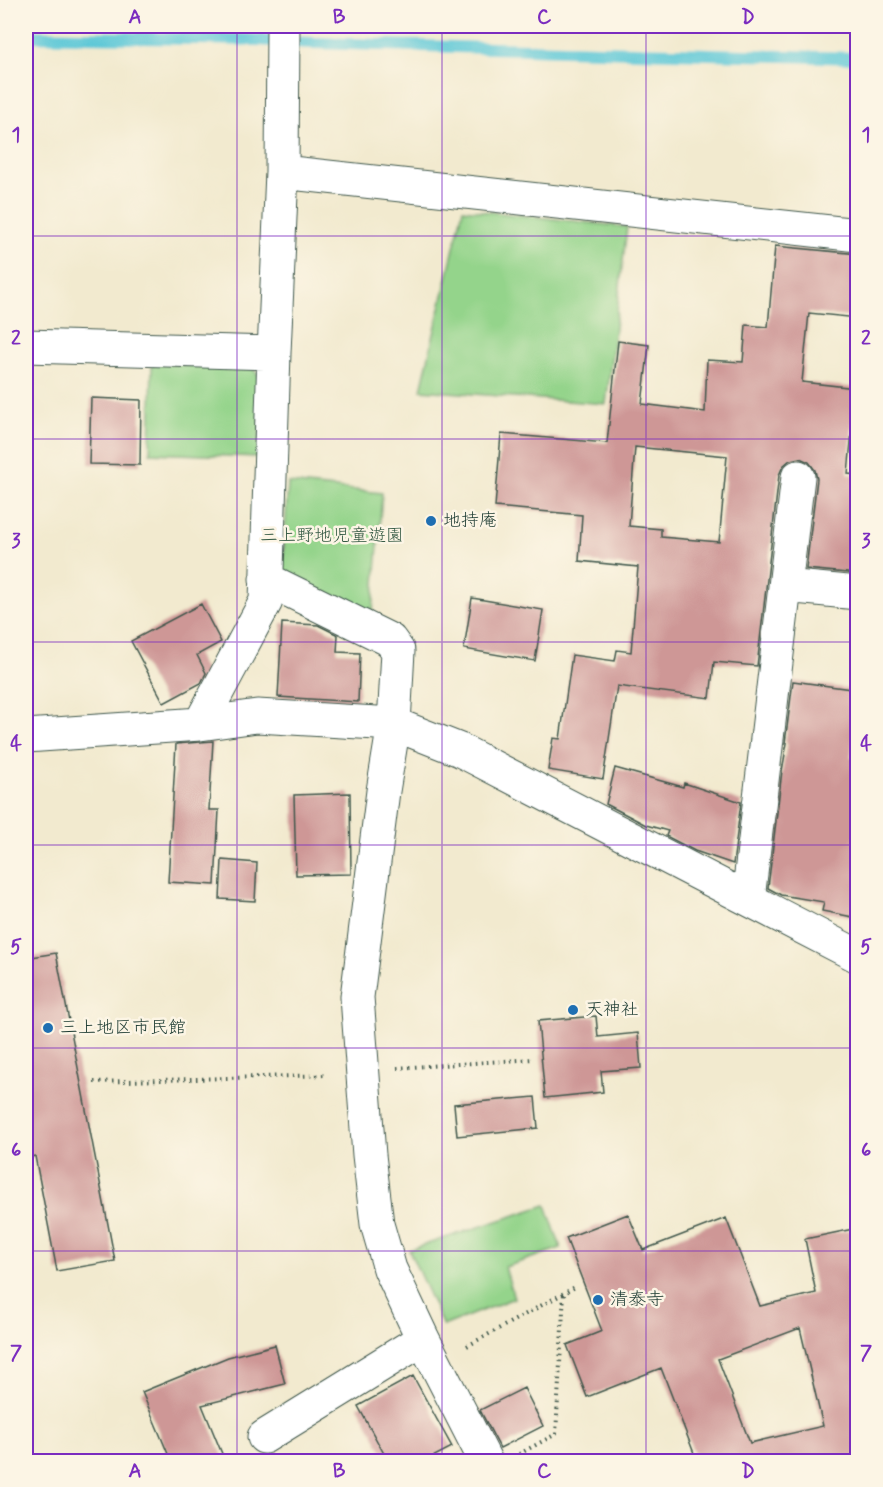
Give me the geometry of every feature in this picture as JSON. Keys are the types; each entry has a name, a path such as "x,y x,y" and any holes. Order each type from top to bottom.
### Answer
{"street":[{"path":"200,724 266,601 282,172 283,26"},
{"path":"282,172 858,235"},
{"path":"26,346 274,353"},
{"path":"748,899 798,477"},
{"path":"266,579 390,640 398,651 394,724 382,791 357,997 375,1072 369,1155 377,1224 390,1269 423,1339 500,1459"},
{"path":"785,586 858,593"},
{"path":"26,736 200,724 257,716 394,724 460,750 858,956"},
{"path":"264,1437 423,1339"}],"path":[{"path":"94,1082 375,1072 534,1059"},
{"path":"465,1346 576,1286"},
{"path":"500,1459 556,1434 564,1293"}],"green space":[{"path":"463,209 627,227 606,404 421,390"},
{"path":"152,364 251,366 261,379 259,457 150,453"},
{"name":"三上野地児童遊園","path":"288,483 382,493 372,623 282,579"},
{"path":"546,1205 561,1248 505,1267 514,1298 443,1326 409,1250"}],"building":[{"path":"775,246 858,254 858,318 809,313 802,382 856,388 848,474 858,475 858,574 806,569 817,479 815,470 809,462 800,458 790,460 783,466 779,475 757,666 714,662 710,698 617,686 603,779 548,770 553,738 560,739 572,655 615,661 617,650 631,652 638,567 579,561 582,515 495,507 501,434 607,443 618,341 649,345 642,404 705,412 707,360 743,362 746,325 768,327","holes":["635,447 727,456 719,542 661,537 661,529 629,526"]},
{"path":"91,398 141,400 140,465 89,464"},
{"path":"472,598 543,610 535,661 464,649"},
{"path":"201,604 221,642 197,655 206,673 201,683 164,703 131,641"},
{"path":"282,623 318,625 338,635 337,652 360,653 358,702 278,697"},
{"path":"793,681 858,690 851,758 858,759 858,918 822,911 824,902 781,895 768,888"},
{"path":"213,741 209,810 219,810 215,885 168,882 176,744"},
{"path":"615,768 683,787 684,783 741,802 733,864 695,851 666,836 668,831 646,825 606,804"},
{"path":"350,793 351,874 296,875 294,795"},
{"path":"222,860 257,863 255,901 220,899"},
{"path":"56,953 115,1261 57,1271 35,1156 26,1158 26,958"},
{"path":"596,1016 598,1037 638,1033 641,1068 601,1071 603,1092 545,1098 538,1021"},
{"path":"535,1097 538,1128 457,1136 454,1104"},
{"path":"628,1214 643,1250 726,1218 760,1306 816,1293 805,1239 858,1228 858,1461 697,1461 661,1368 587,1397 567,1345 602,1331 566,1238","holes":["800,1328 823,1426 750,1443 718,1359"]},
{"path":"275,1345 285,1384 202,1405 225,1461 171,1461 142,1392 228,1357"},
{"path":"413,1376 452,1447 425,1461 388,1461 358,1406"},
{"path":"524,1388 543,1426 500,1448 480,1410"}],"waterway":[{"path":"26,36 258,40 858,58"}],"place":[{"name":"地持庵","path":"431,521"},
{"name":"天神社","path":"573,1010"},
{"name":"三上地区市民館","path":"48,1028"},
{"name":"清泰寺","path":"598,1300"}]}
